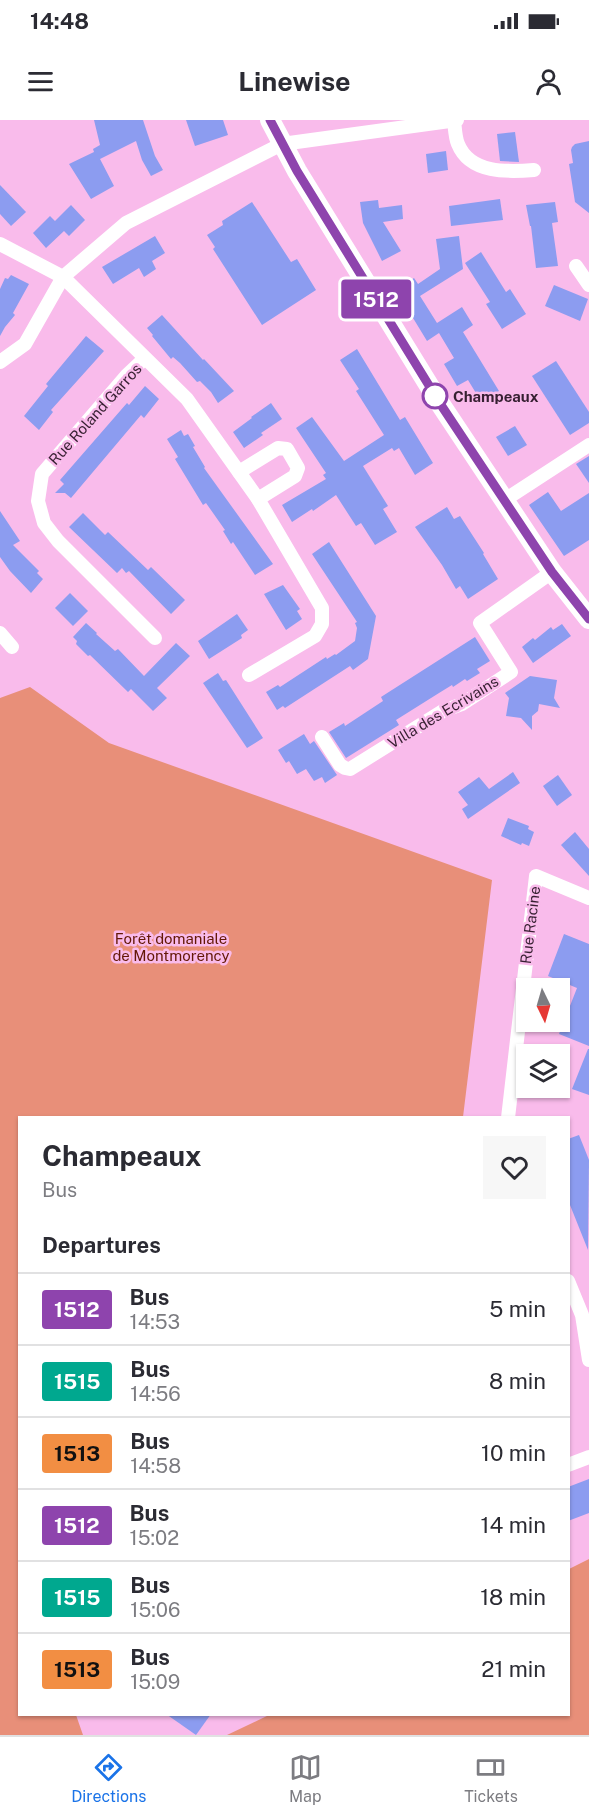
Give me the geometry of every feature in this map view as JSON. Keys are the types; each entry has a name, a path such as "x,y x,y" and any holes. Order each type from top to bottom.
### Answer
{"main road":[{"path":"270,120 282,144 441,405 552,572 589,619"}],"street":[{"path":"0,362 25,344 63,277 126,223 282,144 455,120 457,143 466,158 483,167 504,172 534,170"},
{"path":"0,244 63,277 187,399 258,499 322,608 322,624 315,636 249,675"},
{"path":"576,266 589,285"},
{"name":"Rue Roland Garros","path":"144,359 127,375 42,474 38,501 44,523 58,541 155,638"},
{"path":"503,501 589,445"},
{"path":"239,472 278,447 287,449 298,468 295,476 258,499"},
{"name":"Villa des Ecrivains","path":"322,737 340,765 350,769 443,711 462,704 511,672 480,623 552,572"},
{"path":"0,633 12,647"},
{"name":"Rue Racine","path":"508,1116 536,876 589,897"},
{"path":"570,1286 582,1315 589,1360"},
{"path":"570,1464 589,1457"}],"green space":[{"name":"Forêt domaniale de Montmorency","path":"30,687 109,743 492,880 463,1116 18,1116 18,1716 76,1716 83,1735 0,1735 0,698"},
{"path":"589,1559 589,1735 227,1735 267,1716 570,1716 570,1568"}],"building":[{"path":"94,120 143,120 155,156 163,170 151,176 142,160 136,141 100,159 114,186 91,199 69,164 94,152 93,149 100,145"},
{"path":"186,120 223,120 228,135 195,146"},
{"path":"515,132 519,162 500,161 497,134"},
{"path":"589,141 589,213 575,202 569,164 573,163 572,147 575,144"},
{"path":"446,151 448,170 428,173 426,154"},
{"path":"0,185 26,212 11,226 0,214"},
{"path":"500,199 503,220 451,226 449,206"},
{"path":"378,200 379,208 402,205 403,219 383,222 401,251 382,261 363,223 360,202"},
{"path":"252,202 291,262 297,259 316,290 262,325 213,249 215,247 207,235 223,225 222,221"},
{"path":"555,202 558,222 552,223 558,266 536,268 526,205"},
{"path":"71,205 85,220 69,236 64,231 46,248 33,233 50,216 55,221"},
{"path":"155,236 165,253 152,261 156,269 144,277 139,268 113,284 102,267"},
{"path":"459,236 463,269 420,296 437,323 462,307 473,325 463,332 499,391 482,403 468,380 457,386 444,364 454,358 439,333 427,341 396,290 414,278 418,284 440,269 436,239"},
{"path":"481,252 506,292 510,289 526,314 502,329 486,304 490,302 465,263"},
{"path":"11,275 29,284 13,313 15,315 0,336 0,289 5,278 8,279"},
{"path":"554,285 588,299 580,321 545,306"},
{"path":"162,315 234,391 218,403 200,381 197,382 173,357 171,359 147,328"},
{"path":"86,336 104,351 51,410 53,412 39,430 24,416 48,386 46,384"},
{"path":"357,349 400,420 405,417 433,463 415,475 399,448 394,451 392,448 363,466 388,506 383,509 397,532 375,545 361,523 356,526 336,495 292,522 282,505 326,479 323,475 326,473 296,428 312,417 344,461 384,435 356,391 359,389 340,360"},
{"path":"556,361 589,412 589,423 570,435 532,376"},
{"path":"145,386 159,399 144,418 141,415 71,498 65,493 55,493 64,484 60,480 127,403 129,405"},
{"path":"271,403 282,419 244,448 233,432"},
{"path":"515,426 527,445 508,456 496,437"},
{"path":"181,430 184,436 188,434 204,468 273,564 255,575 233,542 231,544 223,531 225,530 206,503 203,505 175,459 178,457 167,439"},
{"path":"589,456 589,483 576,464"},
{"path":"548,492 561,511 589,493 589,540 564,556 529,505"},
{"path":"447,507 454,519 460,516 498,579 468,599 460,586 456,589 415,527"},
{"path":"0,511 20,541 13,545 39,571 37,573 43,579 31,593 0,557"},
{"path":"83,513 105,535 108,532 148,570 151,567 185,600 171,614 129,571 126,573 122,568 117,573 69,527"},
{"path":"329,542 376,616 368,659 353,670 350,666 285,708 283,706 277,710 266,692 278,685 280,687 326,657 327,659 336,655 355,641 357,628 355,623 357,622 312,554"},
{"path":"283,585 300,609 297,611 302,619 286,630 264,594"},
{"path":"70,593 88,611 73,626 55,608"},
{"path":"237,614 248,630 241,635 242,638 209,659 198,641"},
{"path":"86,623 115,651 118,649 144,676 176,643 190,656 157,688 167,698 153,711 131,689 128,692 76,644 77,641 73,637"},
{"path":"562,624 571,636 533,663 522,647 551,627 553,630"},
{"path":"475,637 490,661 477,669 480,673 453,687 452,685 396,720 399,725 346,758 329,732 344,723 345,726 383,701 381,697"},
{"path":"218,673 223,681 226,680 263,738 247,748 203,683"},
{"path":"530,676 557,680 554,698 560,708 539,704 538,711 532,716 532,730 521,718 506,716 509,698 505,693"},
{"path":"304,734 310,744 314,741 337,775 325,783 322,777 314,781 306,769 297,774 278,750"},
{"path":"513,772 520,783 468,819 462,809 468,805 458,792 479,777 489,789"},
{"path":"558,775 572,795 557,806 543,786"},
{"path":"508,818 529,826 528,829 534,832 529,846 501,836"},
{"path":"575,832 589,849 589,876 561,845"},
{"path":"564,934 589,944 589,1046 559,1034 560,1032 570,1032 570,1006 577,988 570,985 570,978 548,976"},
{"path":"589,1049 589,1095 572,1089"},
{"path":"579,1135 589,1160 588,1250 570,1205 570,1138"},
{"path":"589,1479 589,1513 570,1520 570,1486"},
{"path":"169,1716 210,1716 196,1735"}],"bus line":[{"name":"1512","path":"270,120 297,171 441,405 552,572 589,619"}],"place":[{"name":"Champeaux","path":"435,396"}]}
